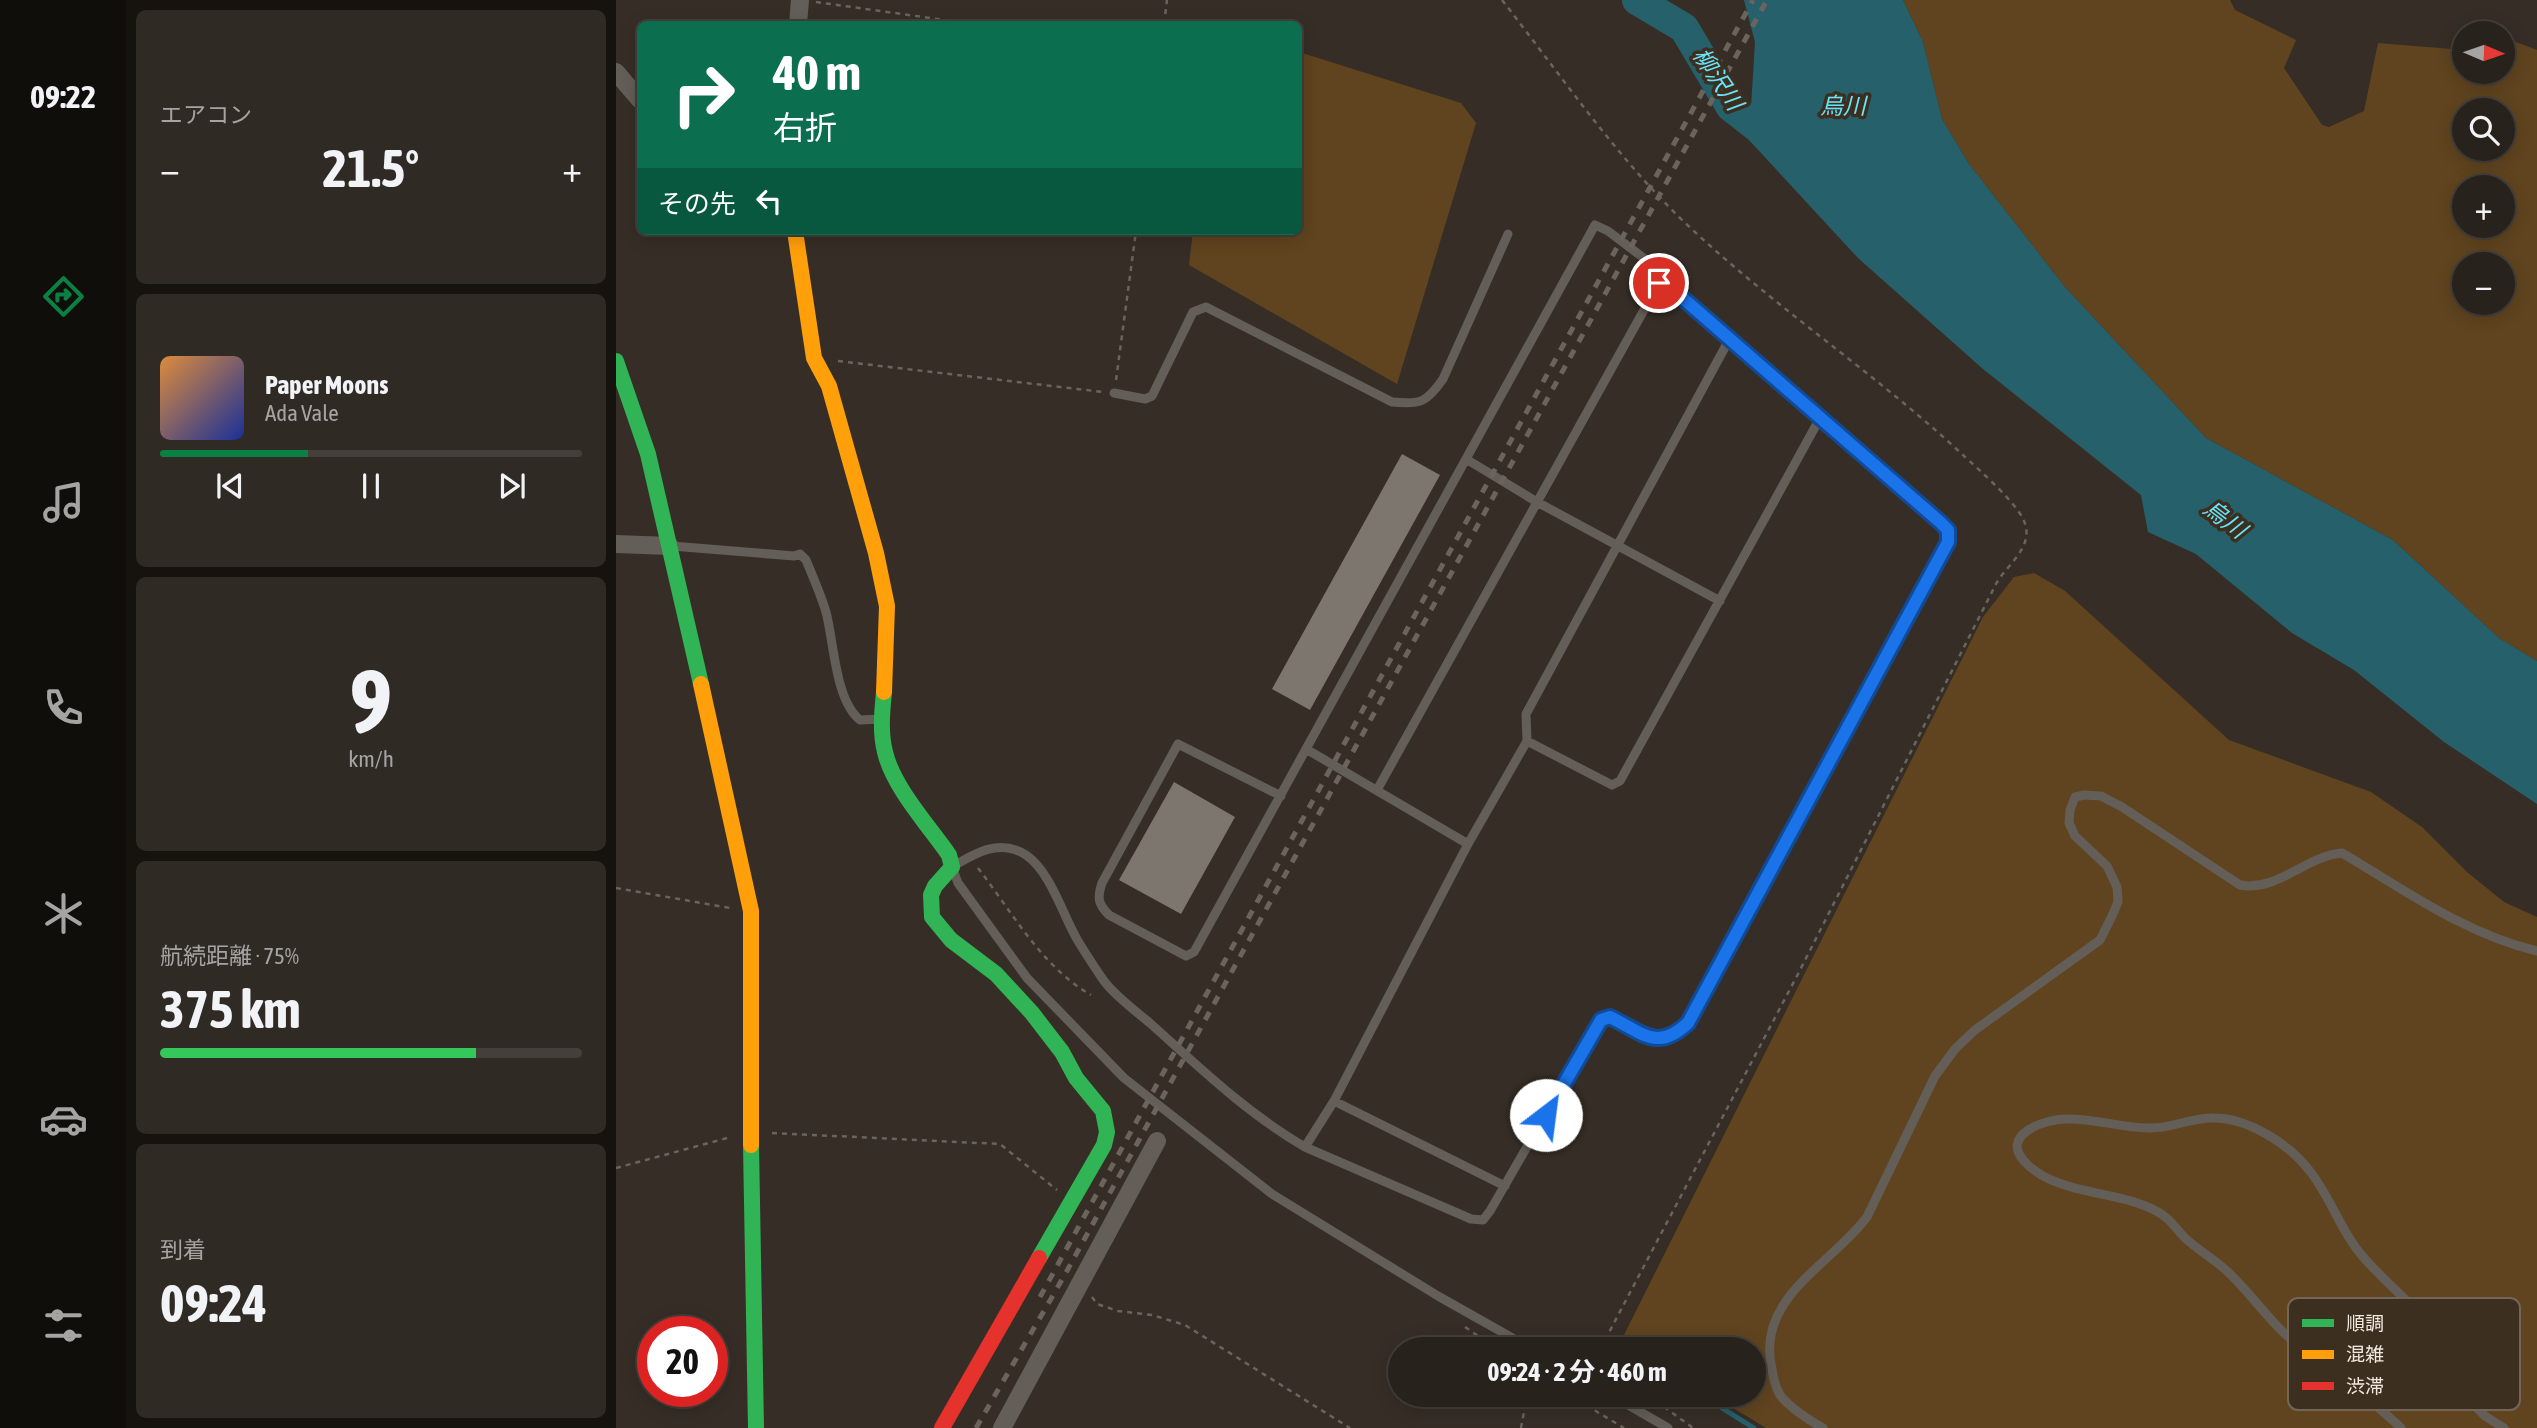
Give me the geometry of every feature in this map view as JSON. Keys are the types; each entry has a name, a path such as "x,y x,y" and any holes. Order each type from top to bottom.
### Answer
{"street":[{"path":"798,21 800,0"},
{"path":"616,72 637,96"},
{"path":"796,235 814,358 829,386 876,553 887,606 887,654 881,719 885,753 896,779 949,855 952,867 935,886 931,895 932,916 939,929 996,974 1032,1013 1062,1052 1076,1078 1104,1111 1107,1132 1104,1145 942,1428"},
{"path":"616,361 648,454 751,911 751,1132 756,1428"},
{"path":"616,544 670,546"},
{"path":"1002,1428 1157,1141"}],"lane":[{"path":"1280,796 1178,744 1102,883 1098,895 1099,905 1109,915 1186,956 1194,952 1595,225 1608,231 1649,262 1659,283 1670,287 1730,338 1948,530 1948,542 1688,1023 1665,1040 1656,1039 1610,1017 1601,1020 1505,1186 1482,1220 1471,1219 1305,1147 1216,1083 1107,984 1077,940 1056,897 1034,862 1026,855 1015,849 987,849 952,867 958,883 1027,978 1124,1078 1283,1200 1438,1297 1510,1337"},
{"path":"1114,393 1145,399 1152,396 1193,312 1206,307 1392,402 1411,404 1430,398 1443,379 1508,234"},
{"path":"1377,790 1659,283"},
{"path":"1305,1147 1334,1101 1468,844 1527,741 1526,714 1730,338"},
{"path":"1527,741 1612,785 1620,781 1821,418"},
{"path":"1466,459 1537,502 1720,601"},
{"path":"670,546 794,556 800,554 806,561 826,613 831,649 850,713 860,720 881,719"},
{"path":"1306,750 1468,844"},
{"path":"1823,1428 1781,1395 1768,1354 1776,1317 1803,1279 1851,1237 1867,1217 1935,1076 1955,1049 1975,1030 2100,940 2118,902 2117,887 2107,866 2075,836 2069,823 2075,797 2084,794 2101,796 2122,807 2240,886 2264,885 2328,854 2342,853 2458,922 2495,939 2537,951"},
{"path":"1334,1101 1505,1186"},
{"path":"2288,1335 2227,1270 2183,1236 2168,1218 2155,1209 2072,1188 2048,1177 2023,1160 2018,1149 2020,1138 2027,1129 2041,1121 2076,1118 2152,1129 2215,1118 2251,1127 2296,1154 2311,1172 2365,1259 2406,1298"},
{"path":"1632,1407 1668,1428"},
{"path":"2382,1410 2401,1428"},
{"path":"2479,1410 2504,1428"}],"path":[{"path":"800,0 951,21"},
{"path":"1164,21 1167,0"},
{"path":"1502,0 1640,177 1681,218 1790,313 1916,411 1983,473 2024,519 2027,531 2026,543 1996,584 1798,974 1607,1337"},
{"path":"814,358 1114,393 1135,235"},
{"path":"970,856 1052,964 1071,983 1091,995"},
{"path":"616,888 751,911"},
{"path":"616,1168 751,1132 1000,1144 1070,1201"},
{"path":"1082,1283 1097,1304 1185,1325 1350,1428"},
{"path":"1521,1428 1525,1407"},
{"path":"1589,1407 1624,1428"},
{"path":"1664,1407 1693,1428"}],"shaded area":[{"path":"1903,0 2230,0 2235,10 2296,40 2284,68 2322,125 2329,127 2364,111 2378,43 2452,49 2452,84 2515,84 2515,42 2537,50 2537,661 2499,638 2393,540 2206,438 2065,287 1969,164 1942,119 1923,42"},
{"path":"1302,53 1461,103 1476,123 1397,384 1189,265 1193,235 1302,235"},
{"path":"2034,573 2065,591 2229,740 2371,792 2422,827 2467,872 2504,902 2537,917 2537,1428 1766,1428 1732,1407 1766,1407 1766,1337 1623,1337 1983,617 2014,577"}],"water":[{"name":"烏川","path":"1744,0 1903,0 1923,42 1942,119 1969,164 2065,287 2206,438 2393,540 2499,638 2537,661 2537,804 2444,742 2354,670 2292,633 2196,554 2148,532 2141,495 1983,369 1858,258 1749,140 1755,42"}],"building":[{"path":"1402,454 1440,475 1310,710 1272,689"},
{"path":"1174,782 1235,817 1181,914 1119,880"}],"waterway":[{"name":"柳沢川","path":"1637,0 1684,28 1731,107 1781,146"},
{"path":"1720,1407 1754,1428"}],"railway":[{"path":"1040,1297 1753,0"},
{"path":"976,1428 1063,1278 1767,0"}],"traffic: fast":[{"path":"616,361 648,454 701,684"},
{"path":"884,692 882,737 889,765 912,806 949,855 952,867 935,886 931,895 932,917 951,940 996,974 1032,1013 1062,1052 1076,1078 1103,1111 1107,1132 1104,1145 1039,1258"},
{"path":"751,1145 756,1428"}],"traffic: slow":[{"path":"796,235 814,358 829,386 876,553 887,606 884,692"},
{"path":"701,684 751,911 751,1145"}],"traffic: jam":[{"path":"942,1428 1039,1258"}],"route":[{"path":"1546,1115 1601,1020 1610,1017 1656,1039 1665,1040 1688,1023 1948,542 1948,530 1940,522 1670,287 1659,283"}]}
